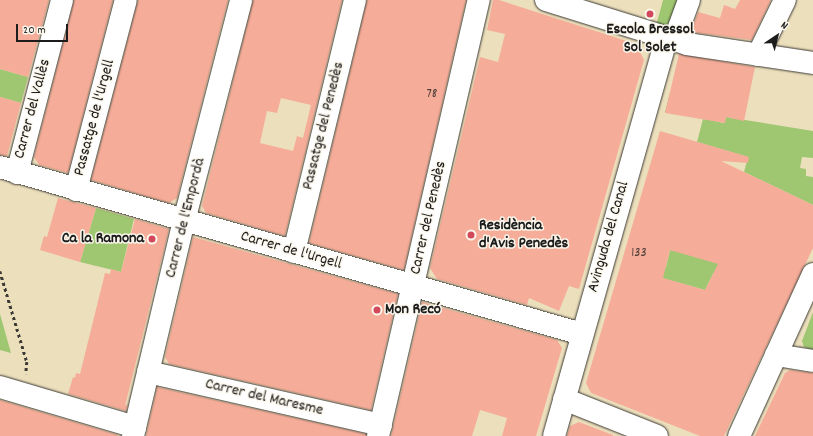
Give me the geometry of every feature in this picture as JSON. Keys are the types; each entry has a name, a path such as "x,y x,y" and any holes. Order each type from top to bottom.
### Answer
{"street":[{"name":"Carrer del Vallès","path":"8,170 62,0"},
{"name":"Passatge de l'Urgell","path":"76,190 126,0"},
{"name":"Carrer de l'Empordà","path":"134,431 184,221 241,0"},
{"name":"Passatge del Penedès","path":"294,252 355,0"},
{"name":"Carrer del Penedès","path":"379,430 479,0"},
{"path":"546,0 670,40 813,63"},
{"name":"Avinguda del Canal","path":"554,436 582,334 670,40 689,0"},
{"path":"758,55 785,0"},
{"name":"Carrer de l'Urgell","path":"8,170 582,334"},
{"path":"739,436 813,274"},
{"path":"776,355 813,361"},
{"name":"Carrer del Maresme","path":"148,372 379,430"},
{"path":"0,387 134,431"},
{"path":"564,399 657,436"}],"path":[{"path":"0,271 27,362 24,380"}],"green space":[{"path":"663,0 695,0 683,34 656,26"},
{"path":"0,69 28,77 21,103 0,97"},
{"path":"670,93 700,99 705,119 724,123 726,117 813,131 813,158 802,157 800,168 806,169 806,176 813,177 813,205 744,172 748,157 697,142 703,119 665,112"},
{"path":"96,208 134,219 121,272 80,262"},
{"path":"670,250 724,259 713,274 705,290 637,271 666,267"},
{"path":"813,312 813,350 804,347 802,341"},
{"path":"0,314 11,353 0,350"}],"building":[{"path":"0,0 49,0 28,77 0,69"},
{"path":"74,0 113,0 68,173 39,165 34,157"},
{"path":"138,0 228,0 177,198 169,203 91,180"},
{"path":"253,0 342,0 285,236 206,213 202,206","holes":["281,98 311,105 303,138 297,136 293,151 260,143 267,111 277,113"]},
{"path":"367,0 466,0 404,270 309,243"},
{"path":"493,0 499,0 636,44 644,60 579,289 569,286 559,311 529,298 527,305 437,279 430,268 480,57 498,62 505,34 487,30"},
{"path":"740,0 771,0 752,40 691,32 698,12 720,18 724,5 735,9"},
{"path":"679,54 755,67 744,121 726,117 725,123 665,113"},
{"path":"0,97 21,103 7,156 0,155"},
{"path":"660,131 749,157 748,163 721,161 813,205 813,248 724,436 700,436 591,393 586,383","holes":["670,250 718,264 705,290 663,278"]},
{"path":"58,198 96,208 80,262 40,250 44,236 47,237"},
{"path":"135,219 169,229 125,406 128,404 126,411 68,394 73,377 75,378 76,373 80,374 105,273 110,274 111,269 121,272"},
{"path":"193,237 398,294 371,410 169,364 165,357"},
{"path":"422,302 557,340 562,348 536,436 502,436 507,418 480,410 472,436 391,436"},
{"path":"790,370 813,373 813,436 755,436 785,373"},
{"path":"157,387 366,434 366,436 146,436"},
{"path":"0,400 118,435 0,436"},
{"path":"579,422 613,436 567,436 570,426"}],"place":[{"name":"Escola Bressol Sol Solet","path":"650,14"},
{"name":"Residència d'Avis Penedès","path":"471,235"},
{"name":"Ca la Ramona","path":"152,239"},
{"name":"Mon Recó","path":"377,310"}]}
